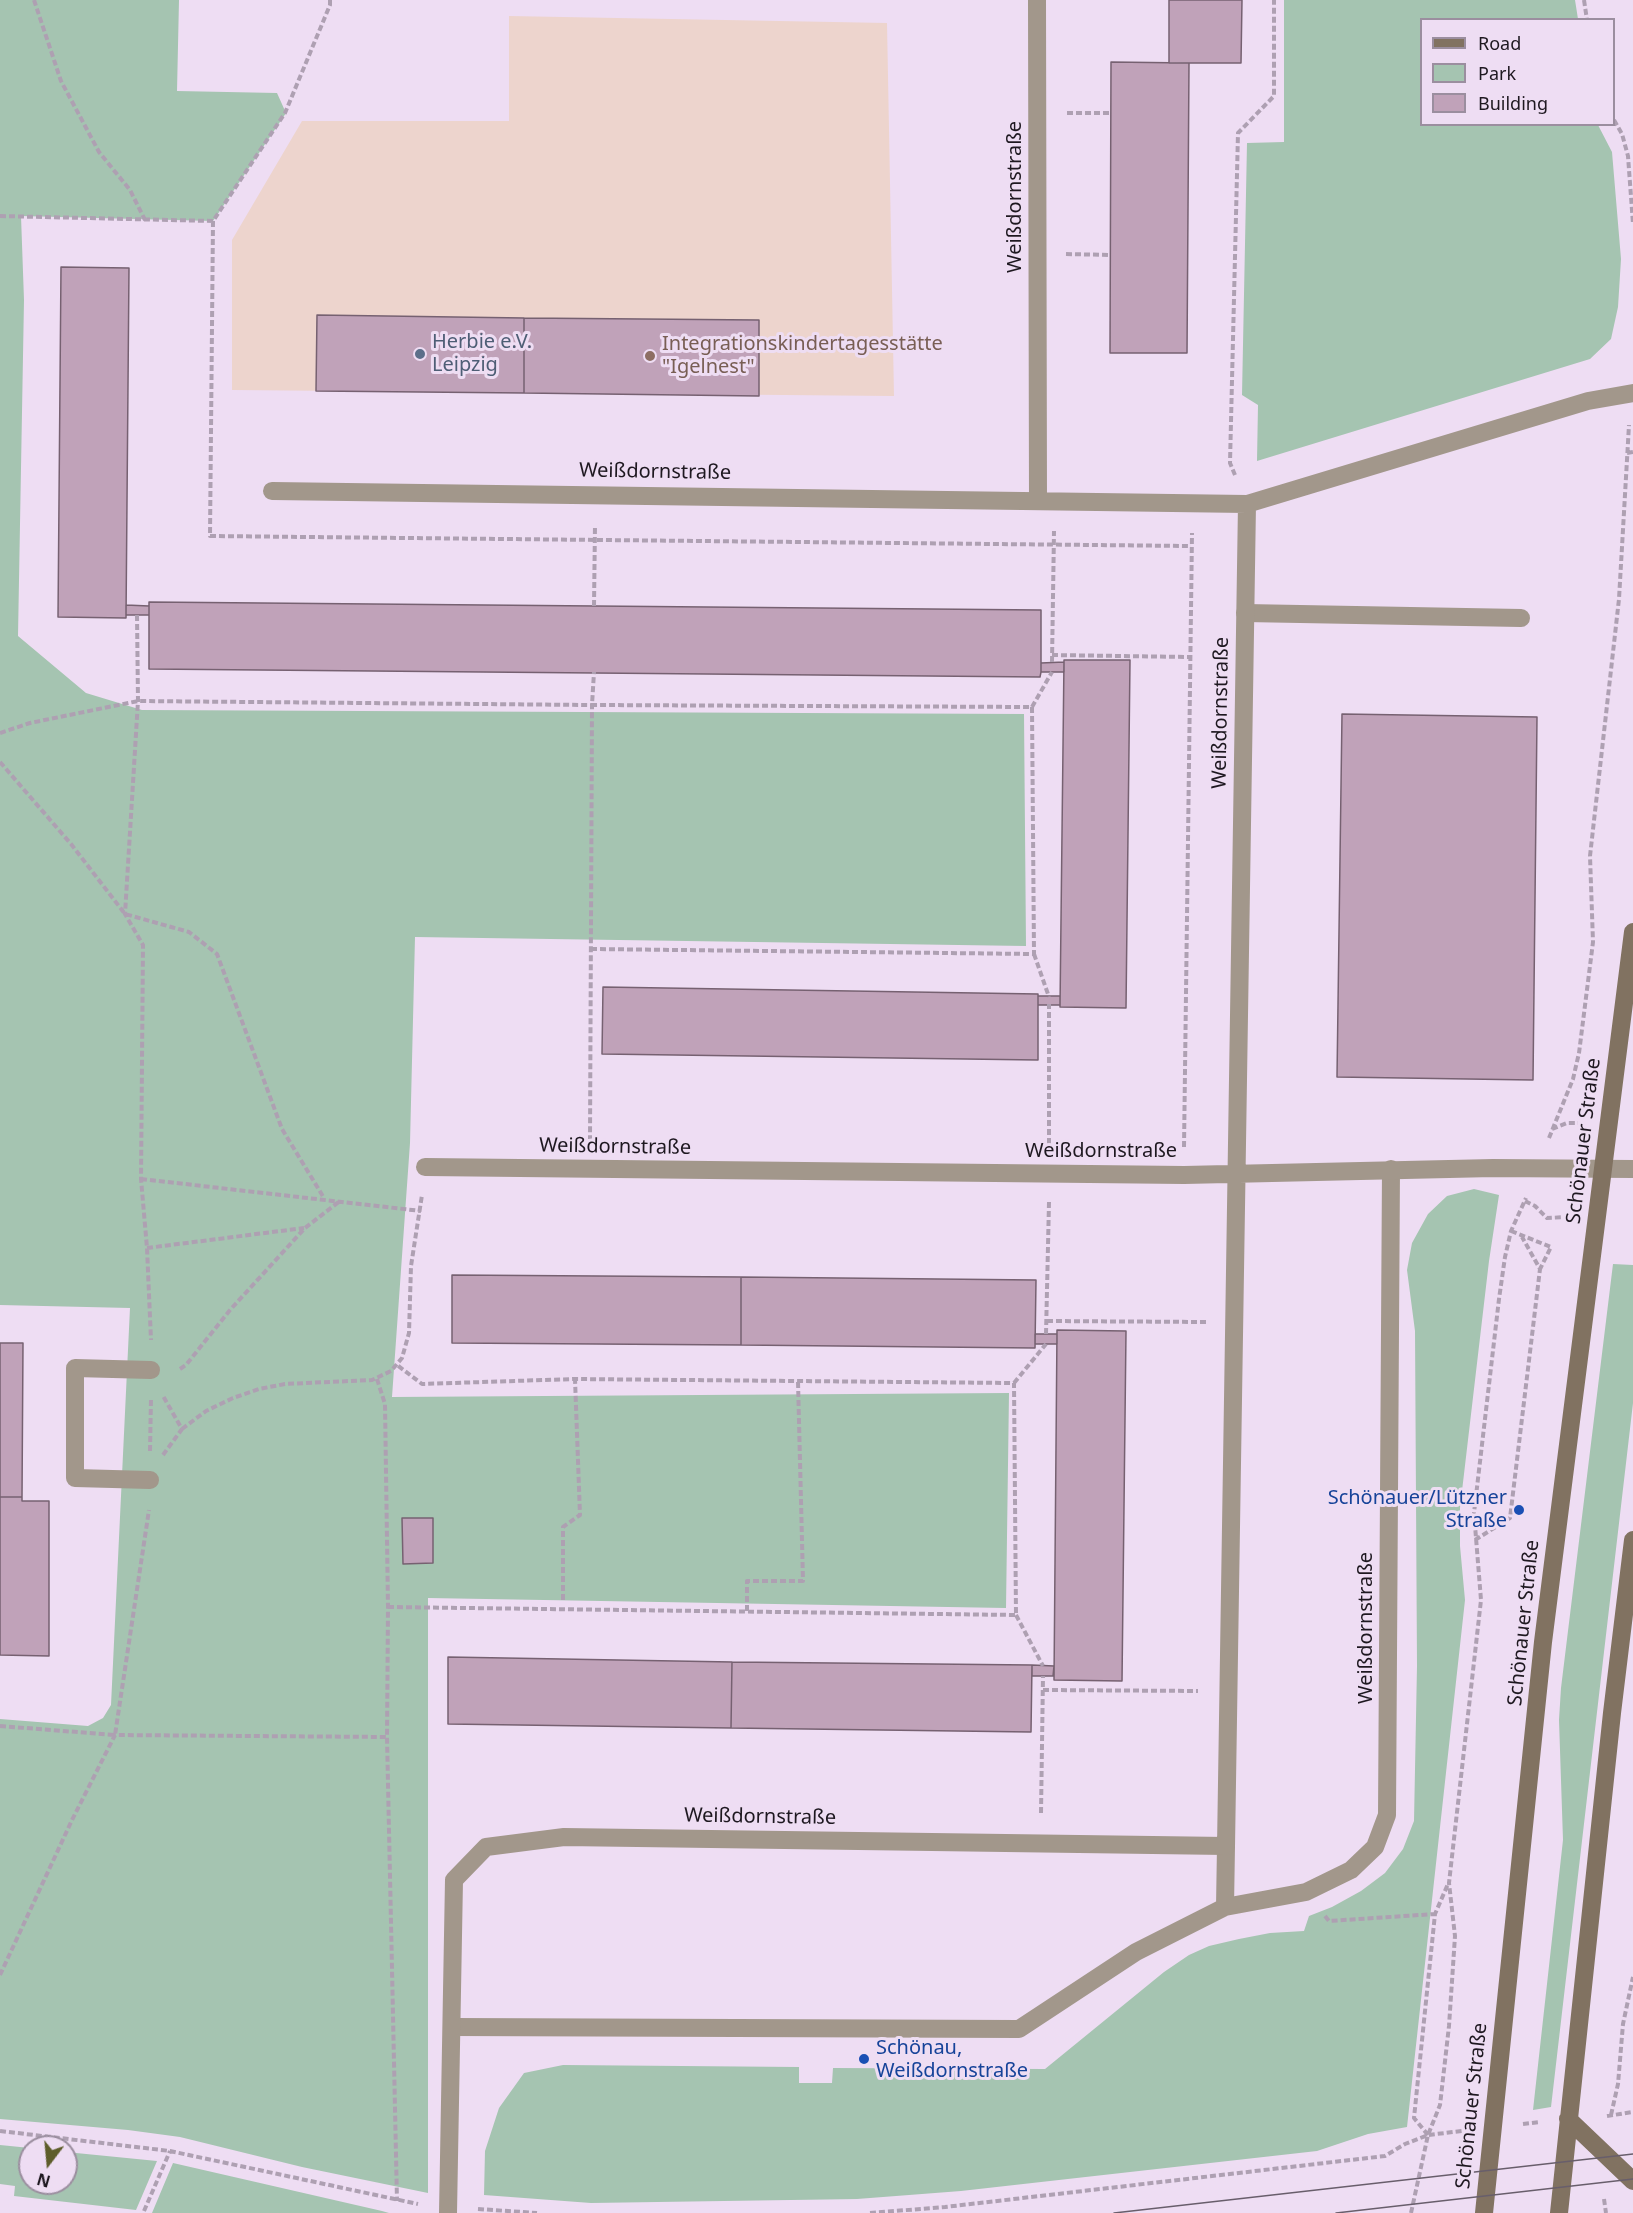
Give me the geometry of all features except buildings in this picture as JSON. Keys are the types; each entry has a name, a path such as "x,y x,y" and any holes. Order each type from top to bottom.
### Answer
{"main road":[{"name":"Schönauer Straße","path":"1484,2213 1543,1642 1633,932"},
{"path":"1559,2213 1633,1540"},
{"path":"1568,2119 1633,2181"}],"street":[{"name":"Weißdornstraße","path":"1037,0 1038,501"},
{"name":"Weißdornstraße","path":"272,491 1247,504 1588,401 1633,393"},
{"name":"Weißdornstraße","path":"1225,1907 1247,504"},
{"path":"1245,613 1521,618"},
{"name":"Weißdornstraße","path":"425,1167 1049,1174 1237,1174 1391,1169 1633,1169"},
{"name":"Weißdornstraße","path":"453,2027 1019,2029 1136,1952 1225,1907 1306,1892 1351,1870 1375,1847 1387,1815 1391,1169"},
{"path":"150,1480 75,1478 75,1368 154,1377"},
{"name":"Weißdornstraße","path":"448,2213 454,1880 486,1847 564,1838 1226,1846"}],"path":[{"path":"34,0 61,81 99,152 130,190 145,220"},
{"path":"0,216 213,221 285,113 330,5 330,0"},
{"path":"1247,504 1230,463 1238,133 1274,96 1274,0"},
{"path":"1584,0 1587,18"},
{"path":"1060,112 1111,113"},
{"path":"1615,122 1622,134 1628,156 1633,224"},
{"path":"1058,254 1111,255"},
{"path":"1552,1129 1573,1079 1579,1053 1593,942 1590,856 1619,599 1627,453 1633,452"},
{"path":"594,606 595,494"},
{"path":"1184,1174 1192,503"},
{"path":"125,914 138,701 137,615"},
{"path":"1052,656 1190,657"},
{"path":"590,1169 594,672"},
{"path":"1049,997 1034,954 1032,707 1052,672"},
{"path":"0,733 30,723 138,701 1032,707"},
{"path":"0,762 71,844 125,914 143,945 141,1179 154,1377 148,1512 115,1735 72,1820 0,1975"},
{"path":"125,914 189,932 217,954 282,1129 324,1198"},
{"path":"591,949 1034,954"},
{"path":"1046,1334 1049,1004"},
{"path":"150,1480 164,1453 182,1429 206,1411 233,1398 285,1383 377,1379 383,1377 397,1365 405,1351 409,1333 411,1266 421,1211 425,1167"},
{"path":"141,1179 324,1198 421,1211"},
{"path":"154,1377 186,1365 230,1310 305,1228 340,1200"},
{"path":"1525,1201 1535,1206 1547,1218"},
{"path":"147,1248 305,1228"},
{"path":"1411,2213 1428,2135 1440,2105 1449,2026 1455,1936 1449,1883 1481,1600 1475,1540 1474,1514 1498,1299 1511,1232 1551,1247 1540,1269 1510,1518 1475,1540"},
{"path":"1522,1238 1540,1269"},
{"path":"1047,1321 1234,1322"},
{"path":"1043,1666 1016,1615 1014,1383 1046,1344"},
{"path":"397,1365 422,1384 575,1379 1014,1383"},
{"path":"154,1377 168,1407 182,1429"},
{"path":"377,1379 385,1404 387,1737 397,2201"},
{"path":"563,1600 564,1527 580,1515 575,1379"},
{"path":"747,1611 747,1581 803,1581 798,1381"},
{"path":"388,1607 1016,1615"},
{"path":"1041,1844 1043,1676"},
{"path":"1043,1690 1228,1692"},
{"path":"0,1726 115,1735 387,1737"},
{"path":"1428,2135 1414,2118 1435,1914 1449,1883"},
{"path":"1306,1892 1329,1921 1435,1914"},
{"path":"1633,1977 1623,2024 1618,2084 1611,2115 1633,2112"},
{"path":"0,2131 170,2151 427,2206"},
{"path":"870,2213 945,2207 1385,2157 1406,2144 1428,2135"},
{"path":"144,2211 170,2151"},
{"path":"1604,2199 1606,2213"},
{"path":"469,2209 537,2213"}],"shaded area":[{"path":"509,16 887,23 894,396 232,390 232,240 302,121 509,121"}],"green space":[{"path":"0,0 179,0 177,91 277,93 286,113 213,221 21,216 24,300 18,636 86,693 142,710 1024,714 1026,946 415,937 410,1143 392,1397 1009,1393 1006,1608 428,1598 428,2193 302,2167 180,2137 0,2119 0,1719 88,1726 103,1718 111,1705 130,1308 0,1305"},
{"path":"1284,0 1575,0 1578,18 1420,18 1420,126 1599,126 1612,152 1621,259 1618,307 1611,339 1590,359 1257,461 1258,405 1242,395 1247,143 1284,142"},
{"path":"1474,1189 1499,1195 1460,1508 1460,1546 1465,1600 1407,2127 1368,2134 1317,2151 961,2191 857,2199 591,2203 484,2195 485,2151 499,2108 524,2073 563,2065 799,2067 799,2083 832,2083 833,2068 1045,2069 1164,1972 1189,1955 1209,1946 1239,1939 1270,1933 1304,1931 1309,1916 1332,1907 1361,1891 1385,1873 1403,1849 1414,1821 1417,1666 1415,1331 1407,1270 1412,1243 1428,1214 1447,1196"},
{"path":"1613,1264 1633,1265 1633,1403 1551,2107 1533,2110 1563,1840 1559,1720 1561,1688"},
{"path":"0,2145 18,2147 18,2195 78,2195 78,2153 157,2161 136,2210 14,2196 15,2186 0,2184"},
{"path":"173,2163 382,2211 389,2213 152,2213"}],"tram line":[{"path":"1114,2213 1633,2154"},
{"path":"1336,2213 1633,2179"}],"place":[{"name":"Herbie e.V. Leipzig","path":"420,354"},
{"name":"Integrationskindertagesstätte \"Igelnest\"","path":"650,356"},
{"name":"Schönauer/Lützner Straße","path":"1519,1510"},
{"name":"Schönau, Weißdornstraße","path":"864,2059"}]}
